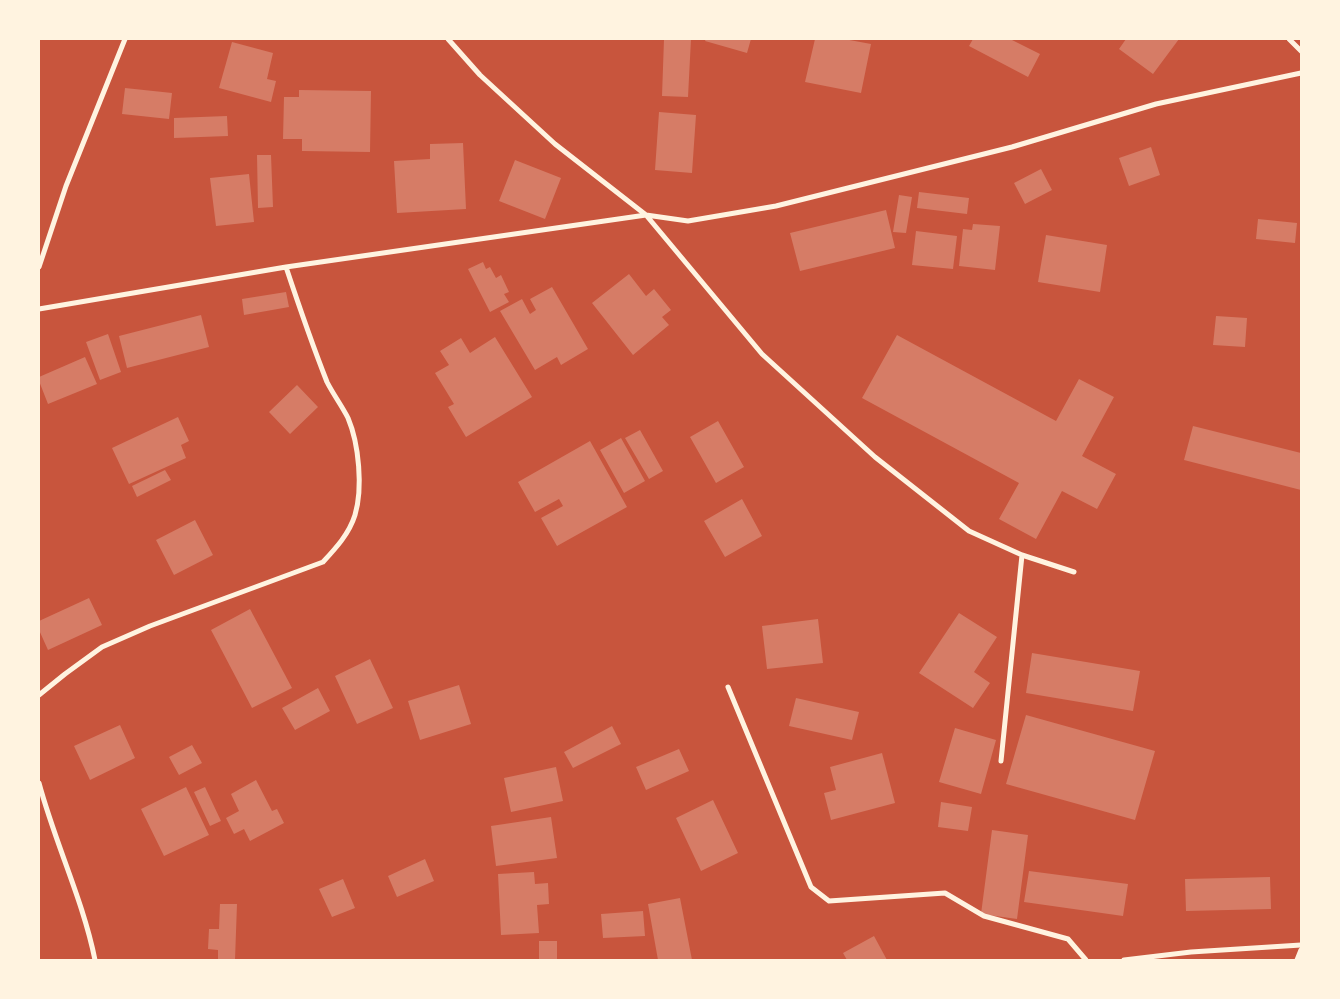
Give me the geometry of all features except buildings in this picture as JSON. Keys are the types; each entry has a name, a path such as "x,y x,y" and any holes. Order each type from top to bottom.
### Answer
{"street":[{"path":"39,267 66,186 125,39"},
{"path":"448,39 480,75 556,144 646,215 762,354 875,457 969,532 1022,555 1074,572"},
{"path":"1289,39 1301,51"},
{"path":"39,309 286,267 646,215 688,221 776,206 1012,147 1156,104 1301,73"},
{"path":"39,695 102,647 150,626 324,562 343,540 355,515 359,484 358,449 348,419 328,384 311,342 286,267"},
{"path":"1001,761 1022,555"},
{"path":"728,687 811,887 829,901 945,892 984,916 1068,940 1086,960"},
{"path":"39,783 49,819 79,903 95,960"},
{"path":"1124,960 1191,952 1301,945"},
{"path":"1297,960 1301,950"}]}
